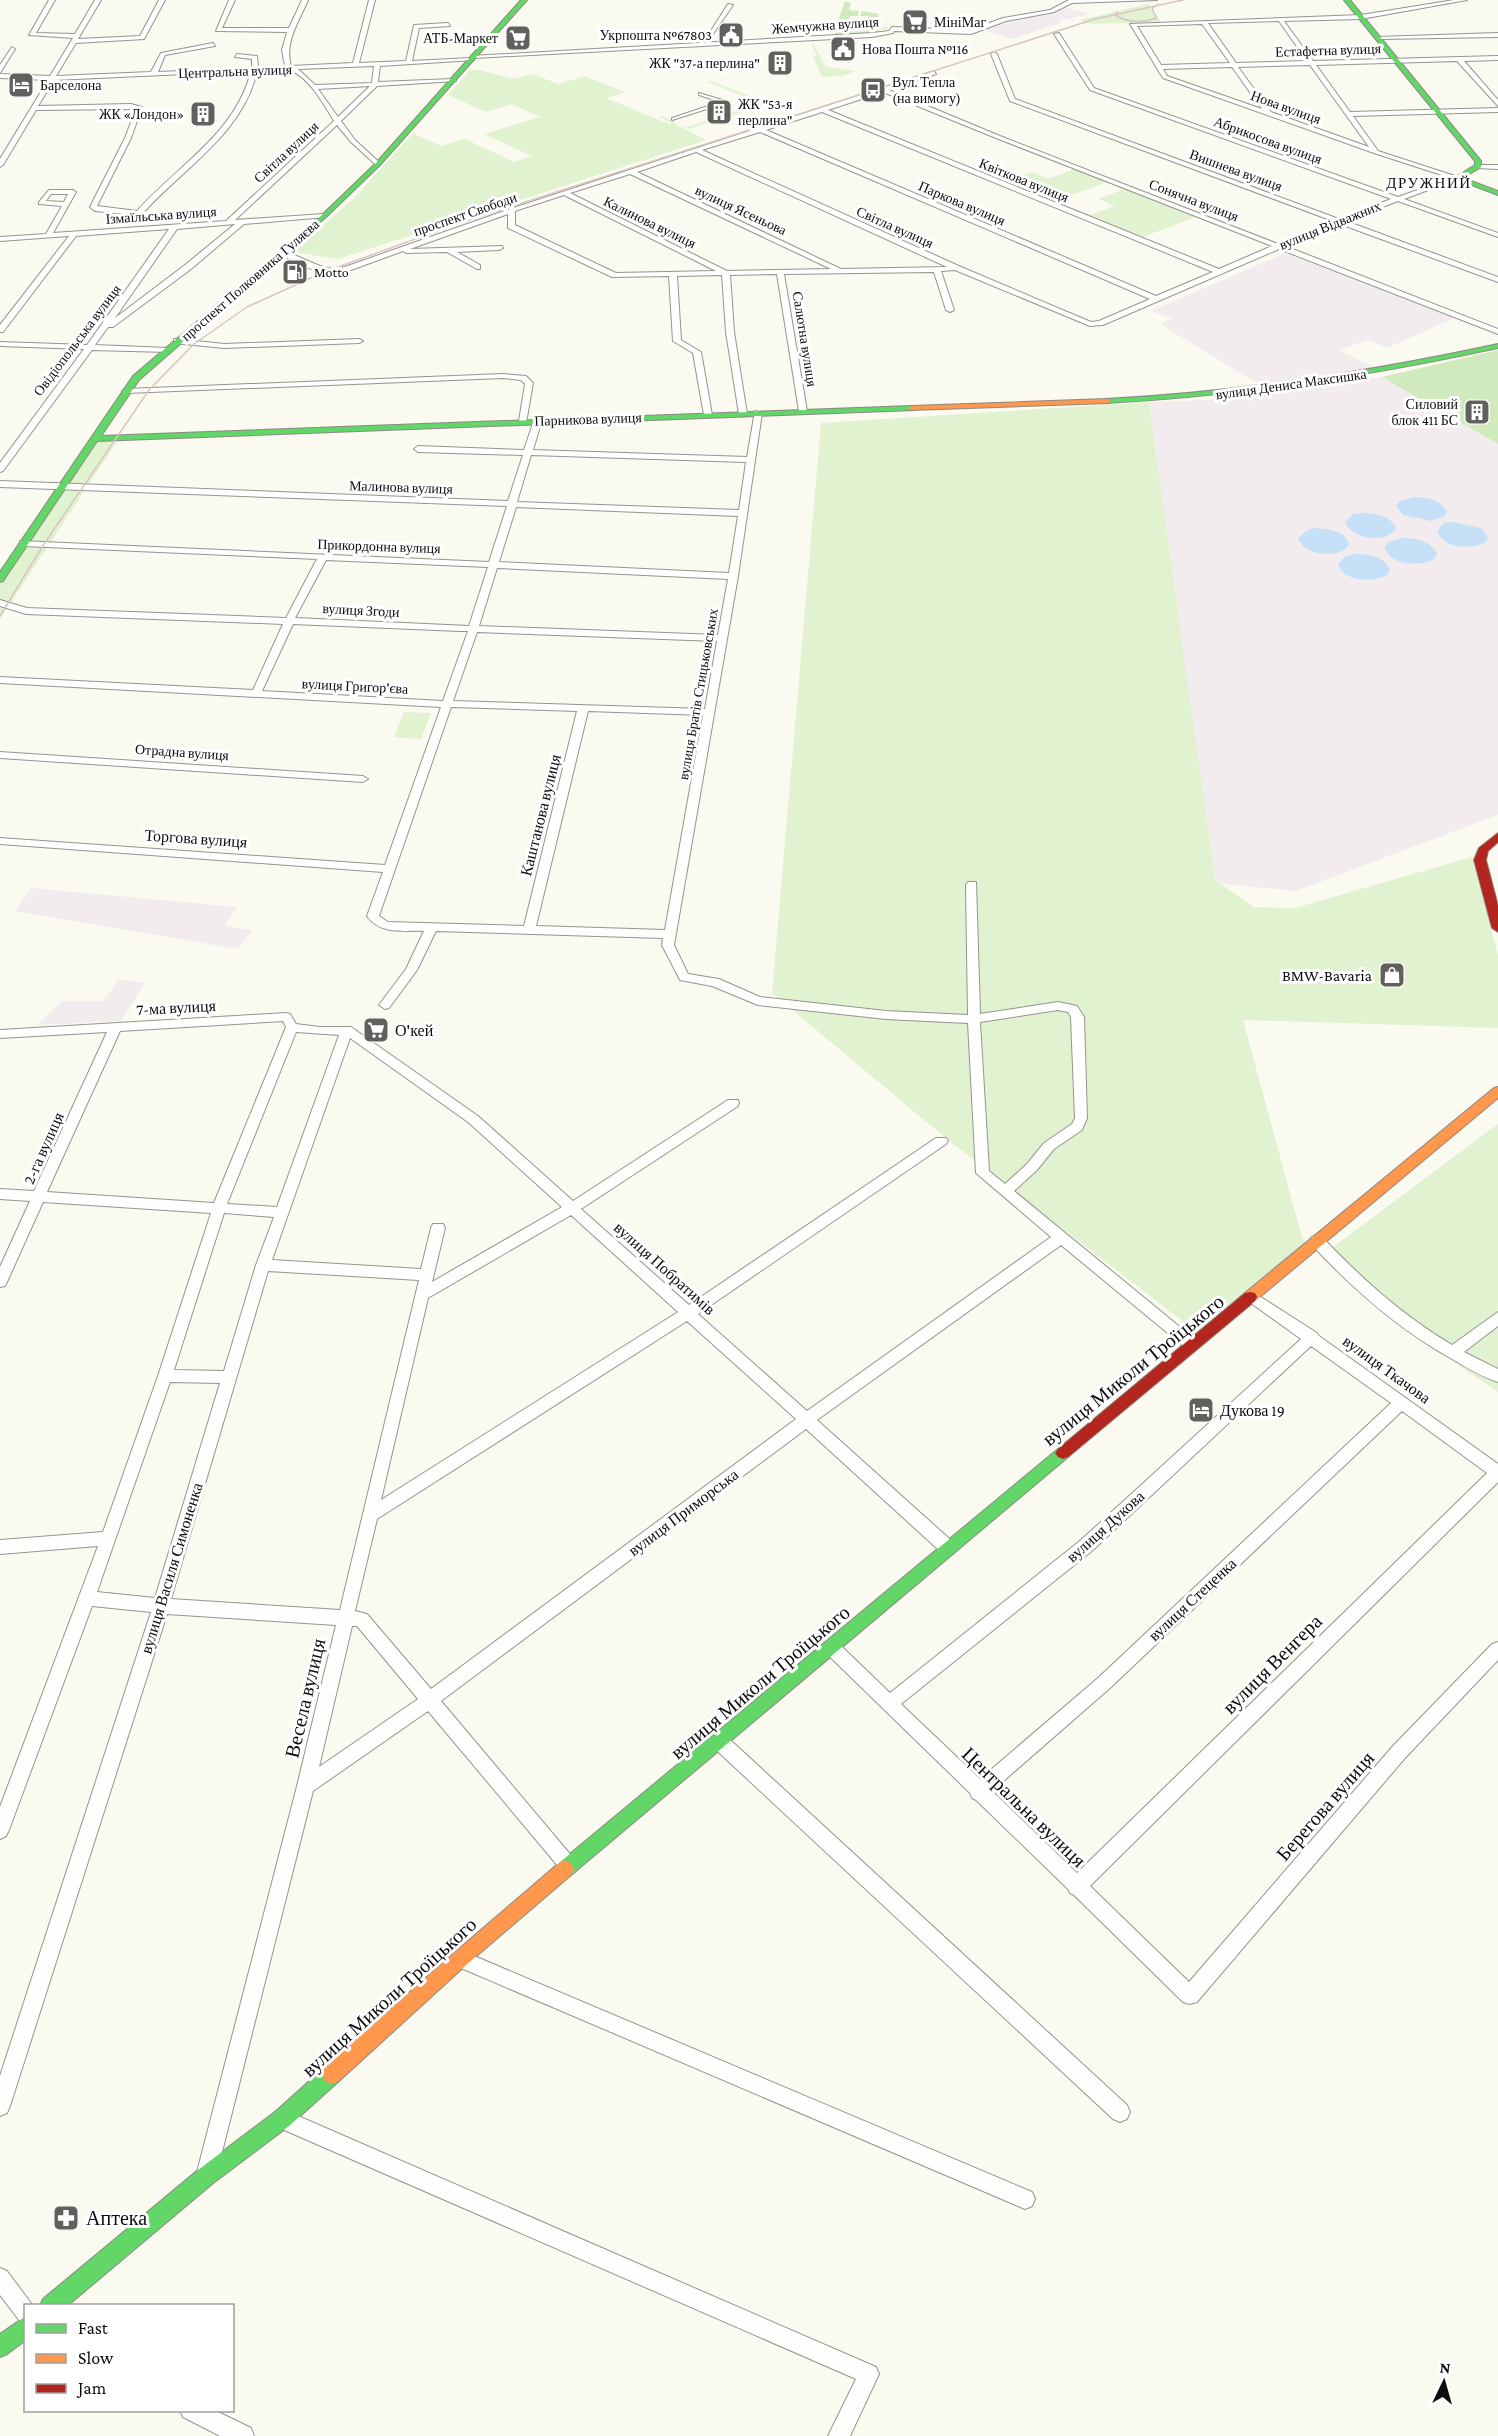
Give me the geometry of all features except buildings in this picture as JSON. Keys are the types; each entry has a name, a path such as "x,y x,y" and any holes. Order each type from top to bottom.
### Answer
{"street":[{"path":"52,0 32,35 140,39 162,0"},
{"path":"0,165 3,153 98,0"},
{"path":"232,0 218,30 291,30"},
{"path":"296,69 288,67 285,60 291,30 299,18 305,0"},
{"path":"355,66 372,0"},
{"name":"проспект Полковника Гуляєва","path":"0,579 136,378 324,216 378,164 524,0"},
{"name":"Жемчужна вулиця","path":"472,58 872,35 890,32 892,29 971,32 1005,19 1052,11 1071,1 1154,0"},
{"path":"1347,0 1440,111 1478,161 1478,167 1498,167"},
{"path":"1204,22 1361,17 1464,0"},
{"path":"709,36 730,5"},
{"path":"1280,20 1376,152"},
{"path":"1204,22 1268,113"},
{"name":"Нова вулиця","path":"1204,22 1133,24 1165,77 1376,152 1458,178"},
{"path":"409,63 416,26 448,25"},
{"name":"Абрикосова вулиця","path":"1057,34 1092,89 1498,235"},
{"path":"1379,37 1498,35"},
{"path":"153,75 163,54 213,45"},
{"path":"0,71 12,49"},
{"name":"Вишнева вулиця","path":"994,54 1012,100 1498,280"},
{"path":"141,228 139,213 151,199 218,139 241,106 256,70 255,57 237,57"},
{"name":"Центральна вулиця","path":"0,76 51,78 153,75 377,65 472,58"},
{"name":"Естафетна вулиця","path":"1158,67 1498,58"},
{"path":"1459,59 1498,104"},
{"path":"377,65 374,85 337,121 353,142 378,164"},
{"name":"Світла вулиця","path":"229,222 337,121 314,87 296,69"},
{"name":"проспект Свободи","path":"282,253 299,257 330,273 512,210 934,73"},
{"path":"314,87 453,81"},
{"name":"Сонячна вулиця","path":"882,89 1498,332"},
{"path":"674,118 726,102 701,94"},
{"path":"33,108 131,106 140,108 128,138 93,207 97,210 139,213"},
{"name":"Квіткова вулиця","path":"820,109 1220,272"},
{"path":"1349,114 1498,110"},
{"name":"Паркова вулиця","path":"759,129 1156,299"},
{"name":"Світла вулиця","path":"696,150 958,269 1084,323"},
{"name":"вулиця Відважних","path":"1084,323 1100,323 1279,246 1397,198 1458,178 1478,167"},
{"name":"вулиця Ясеньова","path":"630,171 841,271"},
{"path":"1458,178 1498,193"},
{"name":"Калинова вулиця","path":"564,193 726,273"},
{"path":"48,236 66,204"},
{"path":"512,210 511,226 609,274 958,269"},
{"name":"Ізмаїльська вулиця","path":"0,239 324,216"},
{"path":"98,334 188,267 243,221"},
{"name":"Овідіопольська вулиця","path":"0,469 146,270 175,226"},
{"path":"0,330 74,234"},
{"path":"392,252 499,248"},
{"path":"449,250 477,267"},
{"path":"938,269 950,310"},
{"name":"Салютна вулиця","path":"780,272 803,411"},
{"path":"726,273 730,332 743,414"},
{"path":"673,274 675,336 677,341 697,352 708,415"},
{"path":"0,344 88,347 359,341"},
{"name":"вулиця Дениса Максишка","path":"1082,402 1154,399 1286,386 1378,372 1498,346"},
{"path":"126,391 502,376 523,378 529,383 523,421"},
{"name":"Парникова вулиця","path":"94,439 538,420 1082,402"},
{"name":"вулиця Братів Стицьковських","path":"758,413 733,576 669,945 684,977 715,982 758,1000 886,1015 974,1018"},
{"path":"538,420 473,630 374,916 377,922 386,926 670,934"},
{"path":"418,449 750,460"},
{"name":"Малинова вулиця","path":"0,484 741,513"},
{"name":"Прикордонна вулиця","path":"23,543 733,576"},
{"path":"256,694 290,620 323,557"},
{"name":"вулиця Згоди","path":"0,603 26,611 721,638"},
{"name":"вулиця Григор'єва","path":"0,680 448,704 709,712"},
{"name":"Каштанова вулиця","path":"529,930 583,709"},
{"name":"Отрадна вулиця","path":"0,755 363,780"},
{"path":"1498,836 1483,850 1480,860 1498,928"},
{"name":"Торгова вулиця","path":"0,841 391,869"},
{"path":"972,885 974,1018 983,1173 1192,1345"},
{"path":"385,1005 411,970 432,927"},
{"path":"974,1018 1058,1006 1076,1012 1079,1019 1077,1035 1081,1118 1077,1127 1048,1146 1032,1167 1005,1192"},
{"name":"7-ма вулиця","path":"0,1034 286,1017 292,1027 320,1032 347,1030"},
{"name":"2-га вулиця","path":"0,1282 116,1026"},
{"path":"0,1830 7,1792 87,1598 165,1376 219,1207 292,1027"},
{"name":"вулиця Побратимів","path":"347,1030 473,1119 948,1548"},
{"name":"вулиця Василя Симоненка","path":"0,2106 161,1606 263,1265 347,1030"},
{"name":"вулиця Миколи Троїцького","path":"52,2304 206,2177 282,2119 460,1959 570,1866 1498,1091"},
{"path":"422,1295 573,1208 733,1103"},
{"path":"370,1515 688,1313 941,1141"},
{"path":"0,1194 281,1212"},
{"name":"Весела вулиця","path":"206,2177 306,1786 438,1228"},
{"name":"вулиця Приморська","path":"306,1786 428,1701 806,1420 1060,1238"},
{"path":"1317,1241 1369,1293 1405,1322 1467,1362 1498,1376"},
{"path":"263,1265 426,1275"},
{"name":"вулиця Ткачова","path":"1253,1297 1312,1336 1498,1472"},
{"path":"1453,1352 1498,1318"},
{"name":"вулиця Дукова","path":"888,1704 1087,1545 1312,1336"},
{"path":"165,1376 229,1377"},
{"name":"вулиця Стеценка","path":"978,1792 1104,1683 1401,1401"},
{"name":"вулиця Венгера","path":"1076,1887 1498,1472"},
{"path":"0,1546 108,1538"},
{"path":"87,1598 161,1606 361,1619 428,1701 570,1866"},
{"name":"Центральна вулиця","path":"832,1648 1190,1995"},
{"name":"Берегова вулиця","path":"1190,1995 1399,1752 1498,1649"},
{"path":"720,1742 1120,2112"},
{"path":"460,1959 1025,2199"},
{"path":"282,2119 868,2374 839,2436"},
{"path":"0,2278 24,2322"},
{"path":"0,2347 24,2325"},
{"path":"194,2412 234,2434"}],"shaded area":[{"path":"1068,8 1089,14 1059,21 1061,23 1012,39 981,29 1009,20"},
{"path":"1285,253 1454,318 1387,348 1369,340 1338,350 1377,369 1263,387 1160,324 1172,318 1151,311"},
{"path":"1382,377 1498,444 1498,815 1296,891 1223,884 1214,880 1149,402 1209,400"},
{"path":"31,888 237,907 225,925 252,931 237,949 15,911"},
{"path":"119,979 145,983 121,1021 37,1025 62,1001 103,1001"}],"green space":[{"path":"845,1 851,3 849,10 859,11 858,16 850,16 849,19 867,20 868,16 860,16 862,11 879,14 877,22 838,21"},
{"path":"1148,4 1161,22 1090,24 1080,20"},
{"path":"836,24 848,24 843,32 855,32 856,28 852,28 853,24 888,27 888,29 881,29 880,33 834,36"},
{"path":"811,44 814,45 826,67 856,71 842,76 822,77 813,56 817,56"},
{"path":"470,70 480,70 514,79 533,74 558,84 585,76 625,92 606,98 669,124 672,123 659,117 677,122 673,123 706,140 338,259 292,252 353,199 413,133 441,146 465,139 514,162 532,156 484,134 540,117 512,104 486,112 448,95"},
{"path":"711,81 768,104 689,129 675,123 687,127 761,103 708,82"},
{"path":"1007,168 1023,175 1031,172 1048,179 1074,169 1107,182 1055,201 988,174"},
{"path":"1124,189 1195,217 1143,237 1090,215 1115,206 1098,199"},
{"path":"1498,350 1498,444 1382,377"},
{"path":"1149,402 1215,880 1254,907 1295,908 1472,857 1498,955 1498,1028 1243,1020 1306,1246 1203,1337 948,1140 772,993 821,423"},
{"path":"118,440 0,619 0,585 96,441"},
{"path":"404,712 431,713 421,739 394,737"},
{"path":"1498,1124 1498,1392 1460,1366 1325,1253"}],"water":[{"path":"1412,497 1428,498 1441,504 1447,512 1445,516 1431,521 1403,515 1396,506 1399,502"},
{"path":"1353,514 1377,514 1390,520 1396,528 1385,537 1361,536 1349,528 1345,522"},
{"path":"1453,522 1481,528 1488,538 1486,542 1466,547 1445,541 1437,531 1444,523"},
{"path":"1315,528 1340,533 1349,544 1338,553 1314,552 1301,544 1298,538 1307,530"},
{"path":"1401,538 1417,539 1426,543 1437,554 1428,562 1414,564 1399,562 1388,554 1385,548 1387,543"},
{"path":"1370,555 1380,559 1388,565 1390,570 1381,578 1367,580 1352,578 1341,570 1338,564 1346,556"}],"tram line":[{"path":"1156,6 1183,0"},
{"path":"1115,15 1125,20 1146,21 1157,18 1152,9 1156,6"},
{"path":"1115,15 1156,6"},
{"path":"0,616 44,544 149,390 194,344 247,307 324,272 463,222 1095,19 1115,15"}],"traffic: fast":[{"path":"0,579 136,378 324,216 378,164 524,0"},
{"path":"1347,0 1478,161 1479,166 1458,178"},
{"path":"1458,178 1498,193"},
{"path":"1106,401 1254,389 1352,375 1498,346"},
{"path":"94,439 912,408"},
{"path":"565,1869 1063,1453"},
{"path":"52,2304 205,2177 282,2119 332,2074"},
{"path":"0,2347 24,2328"}],"traffic: slow":[{"path":"912,408 1106,401"},
{"path":"1250,1297 1498,1091"},
{"path":"332,2074 565,1869"}],"traffic: jam":[{"path":"1498,836 1483,850 1480,860 1498,928"},
{"path":"1063,1453 1250,1297"}],"place":[{"name":"МініМаг","path":"915,22"},
{"name":"Укрпошта №67803","path":"731,35"},
{"name":"АТБ-Маркет","path":"518,38"},
{"name":"Нова Пошта №116","path":"843,49"},
{"name":"ЖК \"37-а перлина\"","path":"780,63"},
{"name":"Барселона","path":"21,85"},
{"name":"Вул. Тепла (на вимогу)","path":"873,90"},
{"name":"ЖК \"53-я перлина\"","path":"719,112"},
{"name":"ЖК «Лондон»","path":"203,114"},
{"name":"Motto","path":"295,272"},
{"name":"Силовий блок 411 БС","path":"1477,412"},
{"name":"BMW-Bavaria","path":"1392,975"},
{"name":"О'кей","path":"376,1030"},
{"name":"Дукова 19","path":"1201,1410"},
{"name":"Аптека","path":"66,2218"}],"district":[{"name":"ДРУЖНИЙ","path":"1429,183"}]}
